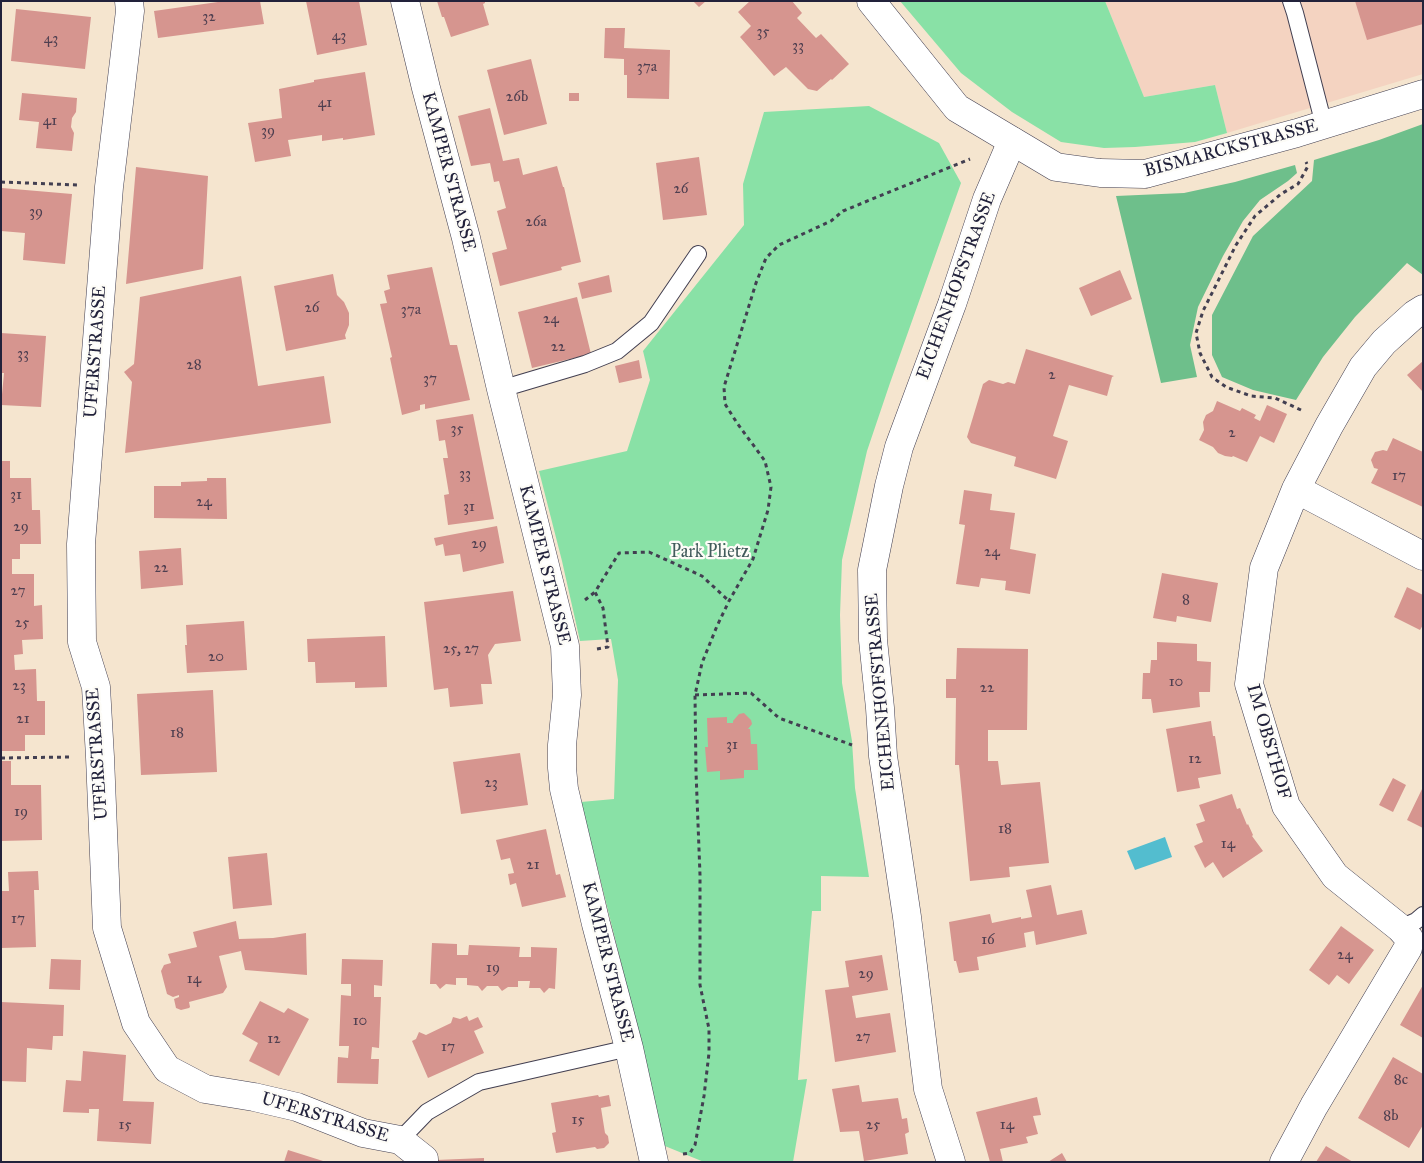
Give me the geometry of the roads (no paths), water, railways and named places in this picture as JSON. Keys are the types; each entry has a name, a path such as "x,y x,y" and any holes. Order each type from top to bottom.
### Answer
{"street":[{"name":"UFERSTRASSE","path":"129,1 130,11 109,187 81,544 82,642 96,687 107,928 136,1023 167,1068 205,1089 254,1097 297,1107 363,1133 400,1140 424,1159 424,1162"},
{"name":"KAMPER STRASSE","path":"405,1 466,238 501,389 565,646 567,695 562,745 564,789 596,924 658,1160"},
{"path":"871,1 957,108 1012,141"},
{"name":"BISMARCKSTRASSE","path":"1012,141 1056,168 1100,173 1145,174 1297,133 1423,94"},
{"name":"EICHENHOFSTRASSE","path":"951,1162 928,1089 907,917 884,765 873,640 872,570 899,447 952,304 987,199 1012,141"},
{"name":"IM OBSTHOF","path":"1284,1162 1314,1106 1408,948 1411,921 1335,876 1286,806 1249,684 1264,568 1296,488 1329,426 1364,367 1384,342 1423,309"},
{"path":"1296,488 1423,556"}],"lane":[{"path":"1291,1 1324,125"},
{"path":"501,389 585,364 617,351 651,323 698,254"},
{"path":"400,1140 427,1112 479,1082 629,1048"}],"water":[{"path":"1165,837 1172,857 1135,870 1127,851"}],"park label":[{"name":"Park Plietz","path":"710,553"}]}
